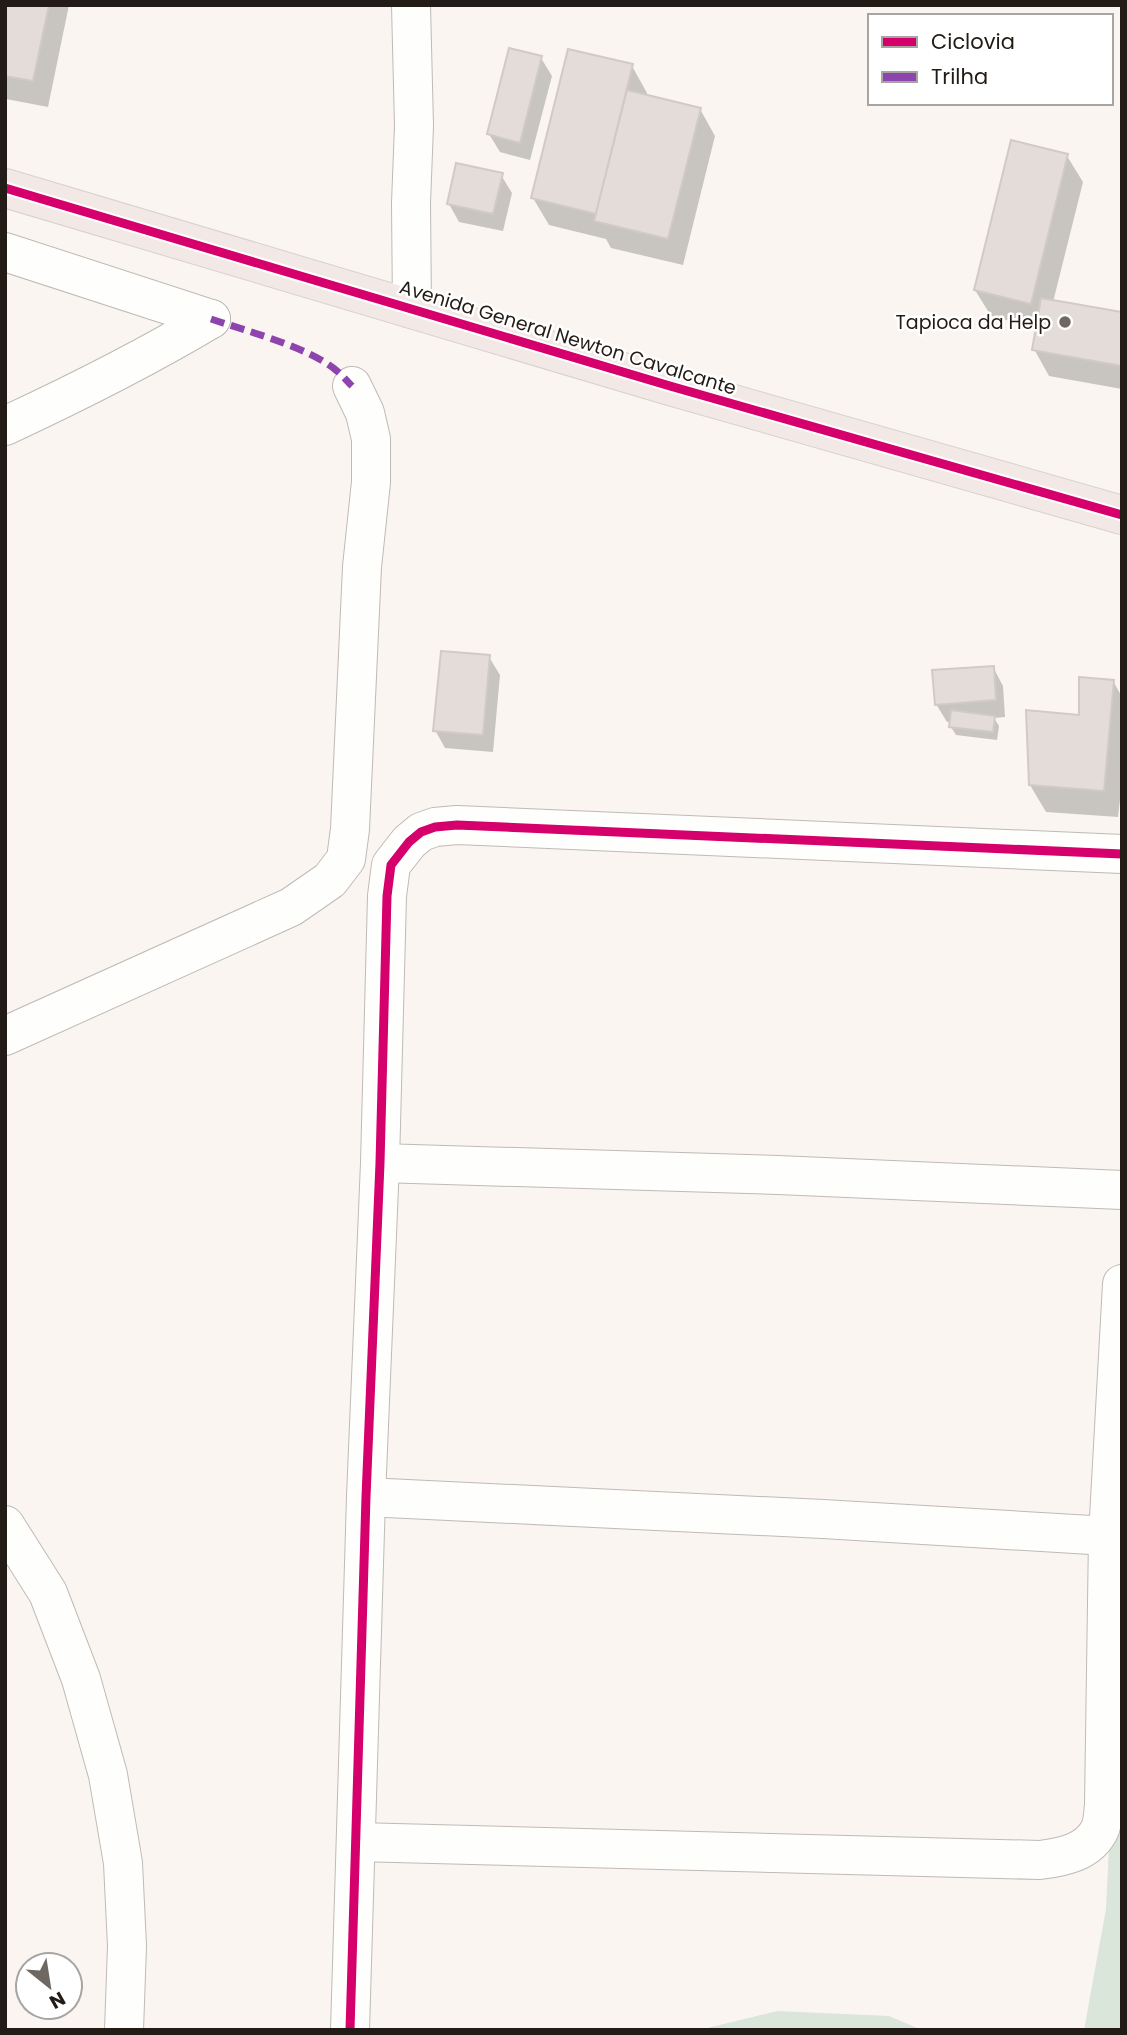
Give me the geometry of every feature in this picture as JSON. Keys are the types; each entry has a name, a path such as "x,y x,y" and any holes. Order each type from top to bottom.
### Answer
{"main road":[{"name":"Avenida General Newton Cavalcante","path":"5,188 670,386 1122,516"}],"street":[{"path":"411,5 414,126 411,203 412,309"},
{"path":"5,252 211,319 101,381 5,426"},
{"path":"5,1036 291,907 330,880 346,859 353,776 362,567 371,482 371,439 365,413 352,386"},
{"path":"351,2030 366,1497 380,1163 388,879 391,865 409,842 422,832 435,827 457,825 1122,854"},
{"path":"380,1163 778,1175 1122,1190"},
{"path":"356,1842 1040,1860 1072,1854 1088,1845 1100,1828 1104,1805 1108,1536 1122,1284"},
{"path":"366,1497 1108,1536"},
{"path":"5,1525 48,1593 81,1679 108,1775 122,1863 127,1946 124,2030"}],"green space":[{"path":"1122,1576 1122,2030 1084,2030 1106,1909"},
{"path":"777,2011 889,2016 922,2030 699,2030"}],"building":[{"path":"5,5 49,5 33,81 5,76"},
{"path":"509,48 542,56 520,143 487,134"},
{"path":"568,49 633,64 596,214 531,198"},
{"path":"627,90 701,108 668,239 594,221"},
{"path":"1011,140 1068,154 1031,304 974,290"},
{"path":"456,163 503,173 493,214 447,204"},
{"path":"1041,298 1122,312 1122,366 1032,350"},
{"path":"441,651 490,655 483,735 433,731"},
{"path":"994,666 996,700 935,705 932,670"},
{"path":"1079,677 1114,680 1104,791 1029,785 1026,710 1079,715"},
{"path":"951,710 995,716 993,732 949,727"}],"marked path":[{"path":"211,319 277,340 310,354 337,371 352,386"}],"cycle path":[{"path":"5,188 670,386 1122,515"},
{"path":"350,2030 387,896 391,865 409,842 421,832 435,827 457,825 1122,854"}],"place":[{"name":"Tapioca da Help","path":"1065,322"}]}
